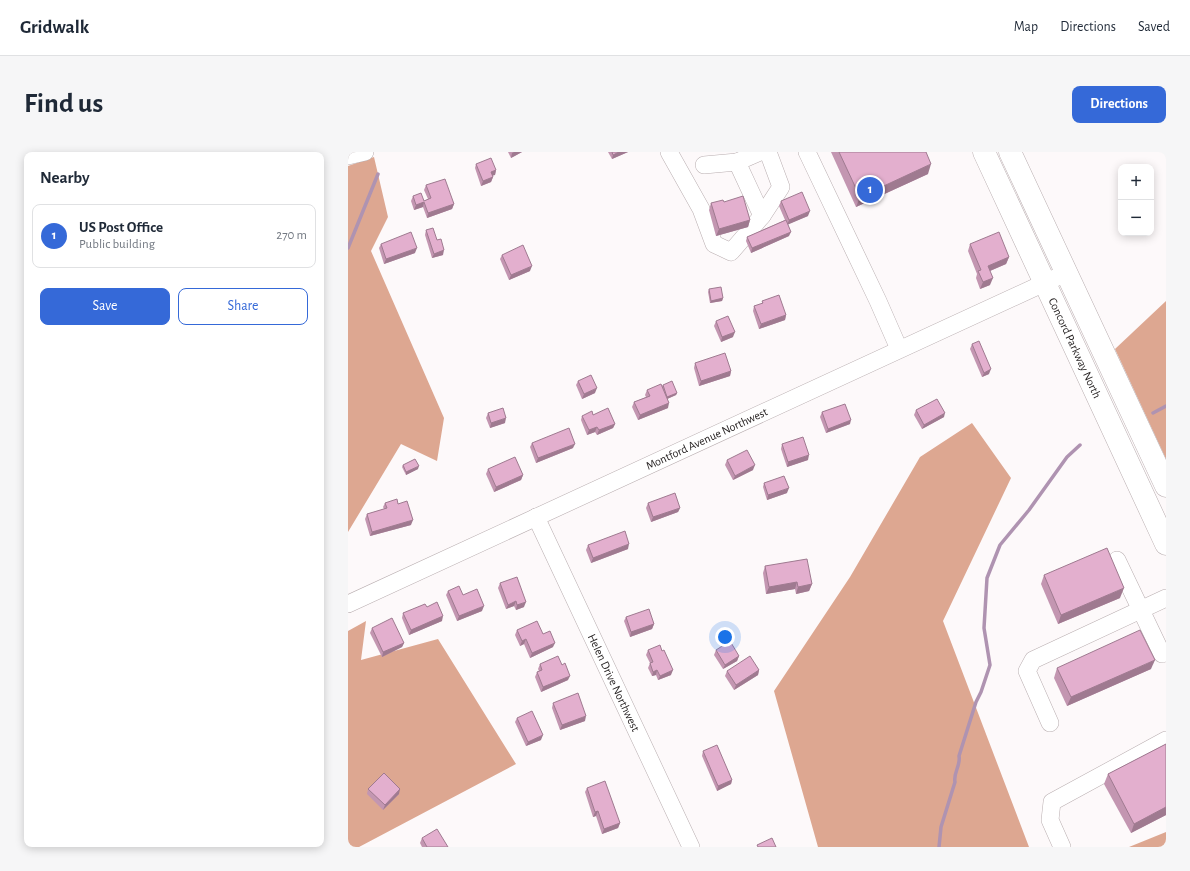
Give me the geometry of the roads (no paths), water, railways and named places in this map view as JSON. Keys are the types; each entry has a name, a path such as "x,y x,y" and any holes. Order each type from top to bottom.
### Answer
{"highway":[{"name":"Concord Parkway North","path":"984,152 1166,544"},
{"name":"Concord Parkway North","path":"1010,152 1166,486"}],"street":[{"path":"348,156 365,152"},
{"path":"669,152 701,209 714,244 731,252 762,216 781,187 768,152"},
{"path":"704,165 737,162 760,152"},
{"path":"807,152 878,301 899,350"},
{"path":"737,162 762,216"},
{"name":"Montford Avenue Northwest","path":"348,604 1066,273"},
{"name":"Helen Drive Northwest","path":"536,518 691,847"},
{"path":"1117,560 1162,654"},
{"path":"1050,723 1027,672 1033,660 1166,598"},
{"path":"1062,847 1050,820 1052,802 1166,740"}],"waterway":[{"path":"348,248 378,174"},
{"path":"1153,413 1166,406"},
{"path":"939,847 941,827 955,782 959,756 976,702 990,665 984,628 987,578 1000,545 1029,510 1067,457 1080,445"}],"place":[{"name":"US Post Office","path":"870,190"}]}
